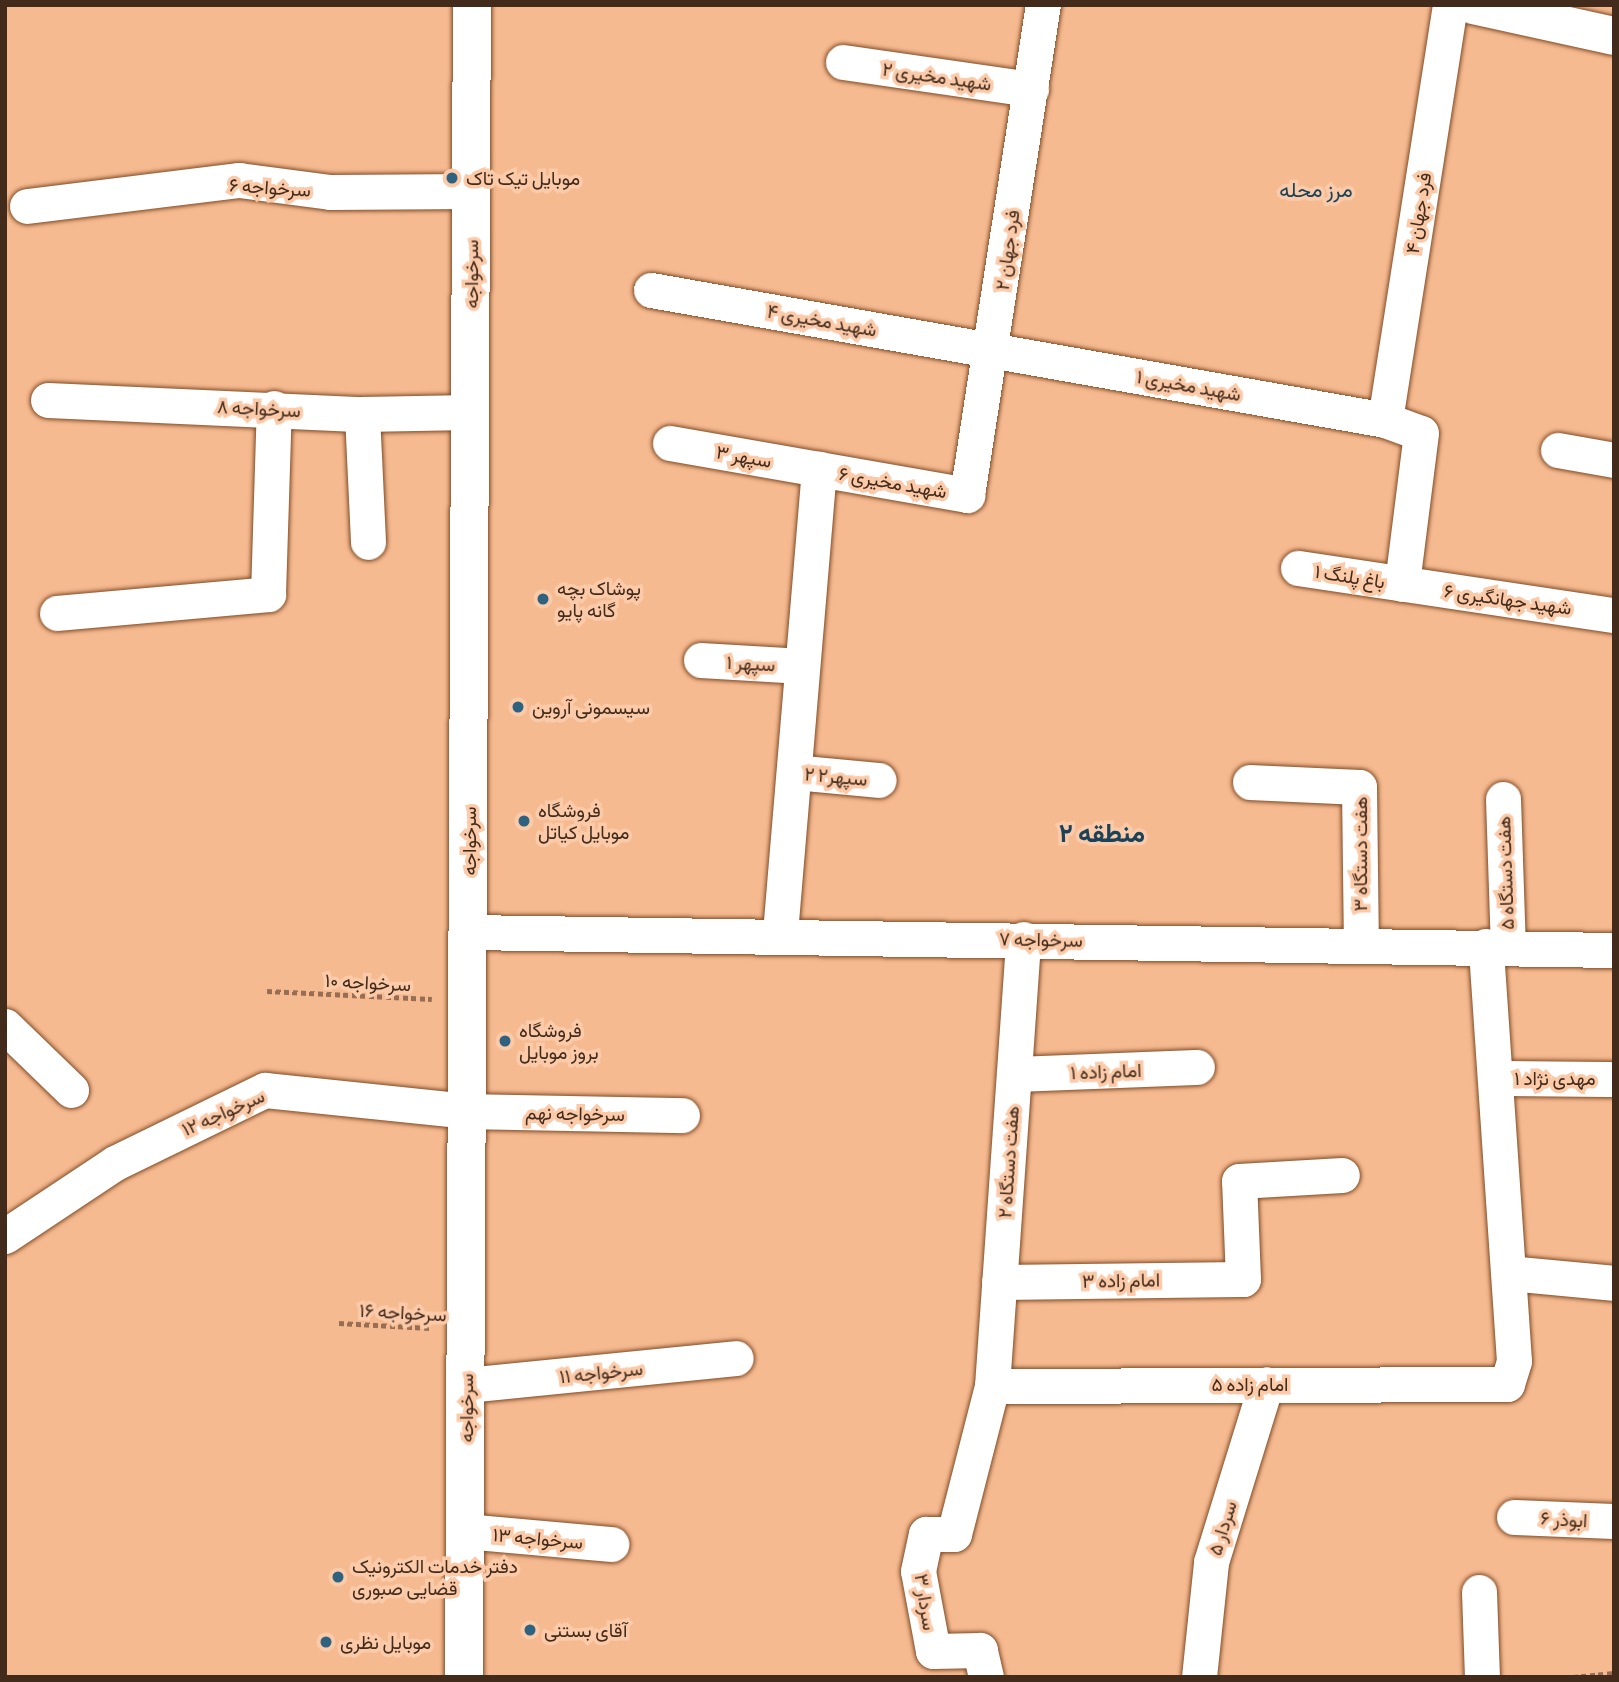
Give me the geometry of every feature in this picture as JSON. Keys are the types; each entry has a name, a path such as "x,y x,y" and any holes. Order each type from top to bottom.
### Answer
{"main road":[{"name":"سرخواجه","path":"464,1677 472,5"},
{"path":"1473,5 1614,36"}],"street":[{"name":"۲ فرد جهان","path":"967,495 992,350 1043,5"},
{"name":"۴ فرد جهان","path":"1385,420 1450,5"},
{"name":"۲ شهید مخیری","path":"843,62 1031,89"},
{"name":"سرخواجه ۶","path":"27,206 239,180 330,192 471,191"},
{"name":"۴ شهید مخیری","path":"651,290 992,350"},
{"name":"شهید مخیری ۱","path":"992,350 1385,420 1421,433 1402,583"},
{"name":"۸ سرخواجه","path":"48,400 362,414 470,412"},
{"path":"58,613 268,594 274,408"},
{"path":"362,414 368,541"},
{"name":"۳ سپهر","path":"670,443 819,469"},
{"path":"1558,450 1614,460"},
{"name":"شهید مخیری ۶","path":"819,469 967,495"},
{"path":"780,933 819,469"},
{"name":"۱ باغ پلنگ","path":"1298,568 1402,583"},
{"name":"۶ شهید جهانگیری","path":"1402,583 1614,615"},
{"name":"۱ سپهر","path":"701,660 802,666"},
{"name":"۲ سپهر۲","path":"794,772 879,780"},
{"name":"۳ هفت دستگاه","path":"1250,782 1359,787 1360,947"},
{"name":"هفت دستگاه ۵","path":"1503,799 1497,946 1496,1078 1514,1361 1507,1384"},
{"name":"سرخواجه ۷","path":"468,932 780,933 1360,947 1497,946 1614,950"},
{"name":"هفت دستگاه ۲","path":"992,1385 1023,939"},
{"path":"5,1026 71,1090"},
{"name":"۱ امام زاده","path":"1014,1074 1197,1067"},
{"name":"۱ مهدی نژاد","path":"1496,1078 1614,1079"},
{"name":"۱۲ سرخواجه","path":"5,1236 115,1163 265,1090 467,1111"},
{"name":"سرخواجه نهم","path":"467,1111 682,1115"},
{"name":"۳ امام زاده","path":"999,1282 1243,1279 1239,1181 1342,1175"},
{"path":"1509,1273 1614,1283"},
{"name":"۱۱ سرخواجه","path":"466,1385 736,1358"},
{"name":"۵ سردار","path":"1199,1677 1211,1562 1266,1384"},
{"name":"۵ امام زاده","path":"992,1385 1507,1384"},
{"name":"۳ سردار","path":"986,1677 980,1650 933,1651 918,1571 926,1534 954,1534 992,1385"},
{"name":"ابوذر ۶","path":"1514,1517 1614,1521"},
{"name":"۱۳ سرخواجه","path":"465,1531 611,1544"},
{"path":"1479,1592 1482,1677"}],"path":[{"name":"۱۰ سرخواجه","path":"267,991 468,1000"},
{"name":"۱۶ سرخواجه","path":"339,1323 466,1329"},
{"path":"1573,1677 1614,1673"}],"place":[{"name":"موبایل تیک تاک","path":"452,178"},
{"name":"پوشاک بچه گانه پایو","path":"543,599"},
{"name":"سیسمونی آروین","path":"518,707"},
{"name":"فروشگاه موبایل کیاتل","path":"524,821"},
{"name":"فروشگاه بروز موبایل","path":"505,1041"},
{"name":"دفتر خدمات الکترونیک قضایی صبوری","path":"338,1577"},
{"name":"آقای بستنی","path":"530,1630"},
{"name":"موبایل نظری","path":"326,1642"}],"district":[{"name":"مرز محله","path":"1316,189"},
{"name":"منطقه ۲","path":"1102,832"}]}
